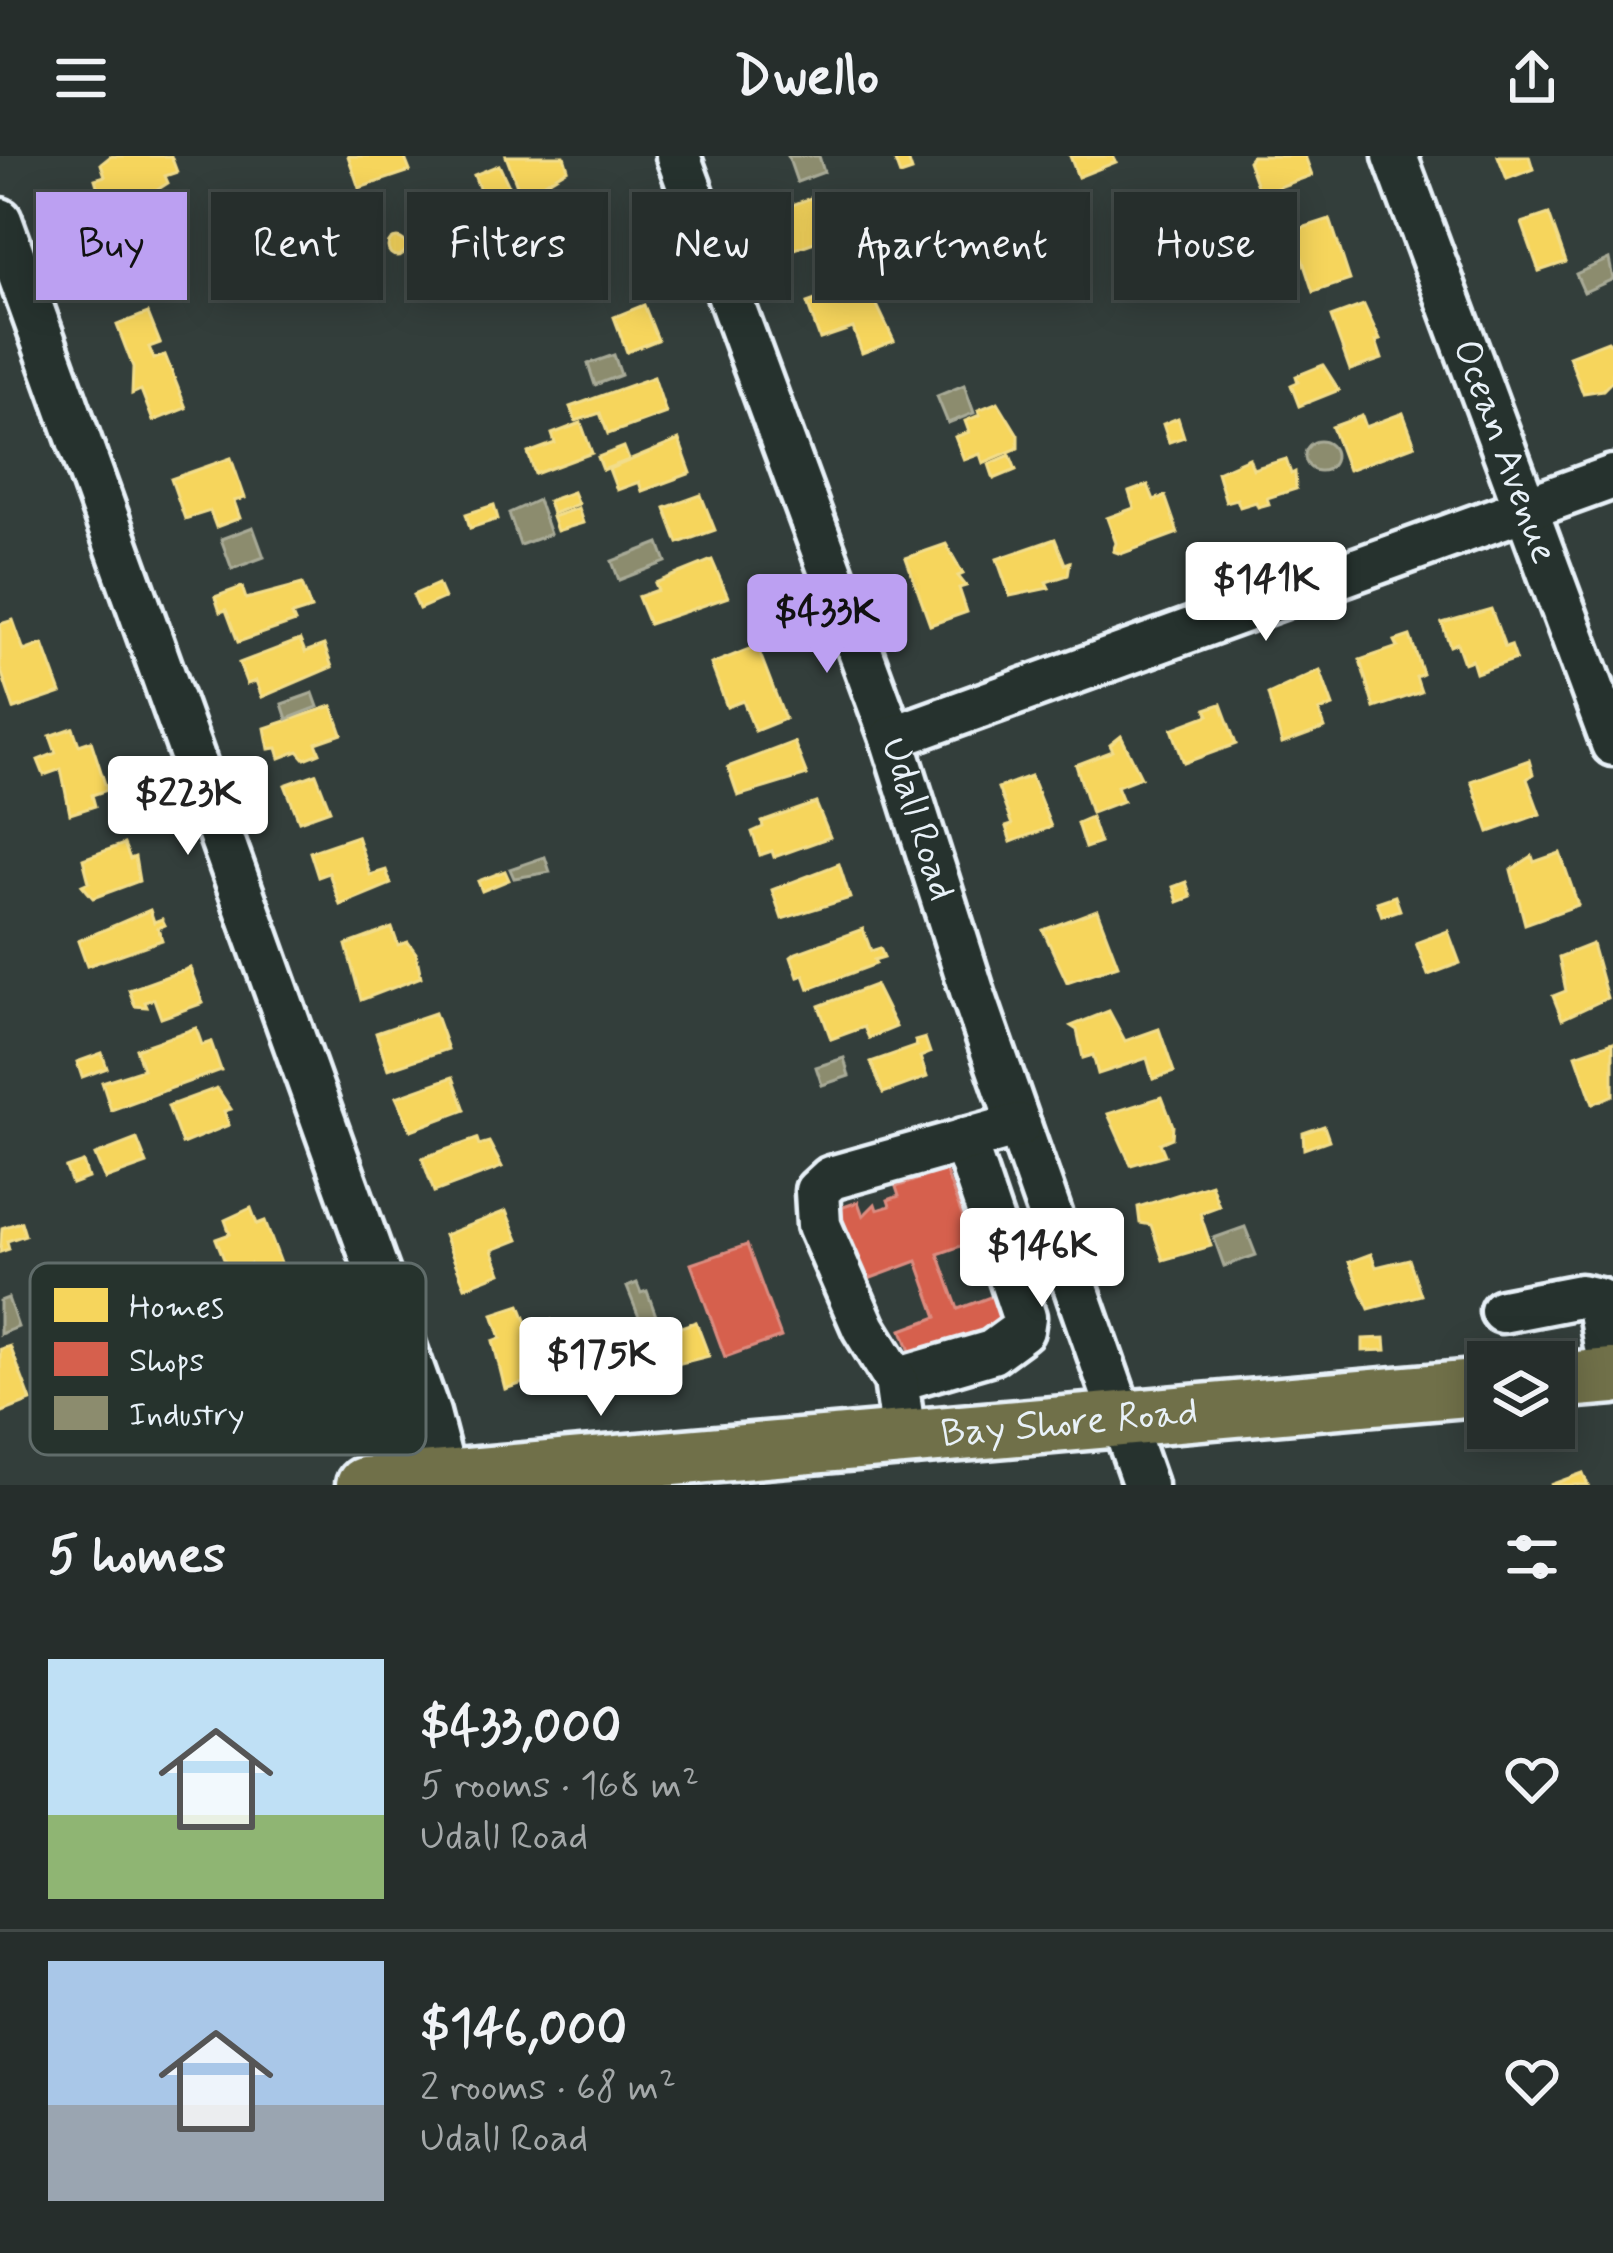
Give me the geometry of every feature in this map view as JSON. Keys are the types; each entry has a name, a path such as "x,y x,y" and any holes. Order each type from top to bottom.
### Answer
{"main road":[{"path":"1575,1379 1612,1376"},
{"name":"Bay Shore Road","path":"364,1485 1467,1389"}],"street":[{"name":"Udall Road","path":"678,156 892,738 1019,1125 1145,1485"},
{"name":"Ocean Avenue","path":"1395,156 1613,744"},
{"path":"0,220 374,1263"},
{"path":"892,738 1613,476"},
{"path":"904,1438 896,1380 864,1328 819,1225 817,1191 831,1178 1019,1125"},
{"path":"896,1380 992,1352 1022,1330 1024,1317 964,1140"},
{"path":"1502,1311 1580,1296 1598,1300 1612,1376"},
{"path":"426,1415 445,1478"}],"building: Homes":[{"path":"111,156 171,156 177,172 165,176 168,183 154,192 99,192 95,179 105,176 101,164"},
{"path":"348,156 404,156 410,171 359,188"},
{"path":"506,156 564,156 568,169 543,184 518,188"},
{"path":"893,156 907,156 912,171 900,175"},
{"path":"1070,156 1113,156 1116,162 1078,177"},
{"path":"1252,156 1305,156 1312,175 1259,192 1248,161"},
{"path":"1498,156 1529,156 1533,169 1507,179"},
{"path":"499,165 512,192 481,192 474,175"},
{"path":"815,196 815,242 791,250 791,205"},
{"path":"1549,214 1566,262 1539,271 1522,223"},
{"path":"1330,219 1350,280 1313,292 1297,230"},
{"path":"397,238 406,247 397,256 388,247"},
{"path":"875,300 894,341 862,353 853,328 820,339 807,303"},
{"path":"644,305 658,340 627,352 614,317"},
{"path":"1364,305 1380,340 1376,341 1382,359 1350,370 1331,317"},
{"path":"148,313 160,343 149,347 154,359 165,355 186,408 153,421 141,390 132,394 133,367 117,325"},
{"path":"1608,341 1613,346 1613,380 1603,390 1583,393 1569,356"},
{"path":"1323,365 1339,390 1299,406 1291,385 1298,382 1296,376"},
{"path":"654,377 666,413 608,434 600,413 576,421 570,407"},
{"path":"998,402 1018,435 1018,448 983,463 980,454 964,460 955,437 969,432 965,421 980,415 978,410"},
{"path":"1403,413 1415,445 1348,470 1332,427 1362,416 1366,427"},
{"path":"1178,418 1184,437 1169,442 1163,424"},
{"path":"581,423 592,453 535,474 528,453 555,443 552,434"},
{"path":"679,440 691,473 642,491 639,482 617,490 609,469"},
{"path":"624,447 629,460 603,470 598,457"},
{"path":"1010,455 1016,470 994,479 989,464"},
{"path":"231,458 245,498 234,501 240,518 216,527 210,511 185,519 171,479"},
{"path":"1249,458 1253,469 1286,459 1291,474 1295,472 1296,489 1267,498 1269,504 1258,507 1256,502 1240,507 1237,499 1226,502 1217,472"},
{"path":"1148,485 1154,500 1165,496 1178,533 1121,554 1113,551 1116,543 1107,518 1134,508 1129,492"},
{"path":"573,492 578,504 552,514 548,501"},
{"path":"701,495 715,530 678,543 665,508"},
{"path":"494,505 498,519 470,528 466,514"},
{"path":"578,508 583,523 557,531 552,517"},
{"path":"1055,539 1065,564 1070,562 1068,575 1046,582 1049,588 1010,596 997,559"},
{"path":"946,544 963,574 958,576 966,586 959,588 967,612 930,625 906,558"},
{"path":"712,560 728,597 649,624 638,597 658,590 655,583"},
{"path":"302,584 311,609 292,615 295,622 238,642 226,610 220,612 215,597 242,587 246,599"},
{"path":"438,584 444,598 419,609 413,595"},
{"path":"1491,609 1505,647 1511,645 1516,659 1476,673 1472,660 1464,663 1457,643 1450,646 1442,623"},
{"path":"13,620 24,651 43,644 61,693 14,709 0,668 0,624"},
{"path":"1410,636 1423,674 1416,677 1421,692 1374,708 1360,660 1398,647 1395,641"},
{"path":"300,640 305,652 324,645 332,667 262,697 256,681 247,684 239,663"},
{"path":"757,646 785,719 755,731 743,701 727,707 711,664"},
{"path":"1320,670 1333,706 1319,711 1325,728 1282,744 1268,694"},
{"path":"1221,704 1236,744 1184,763 1172,729 1209,715 1206,709"},
{"path":"332,706 342,734 316,743 320,753 305,759 298,751 280,758 277,748 269,749 265,728"},
{"path":"73,728 79,745 91,741 107,790 92,795 95,806 70,814 61,769 44,775 38,760 56,753 50,736"},
{"path":"1121,736 1141,777 1117,786 1123,801 1091,813 1076,765 1113,751 1110,745"},
{"path":"794,742 807,775 738,796 728,767"},
{"path":"1529,760 1533,774 1527,779 1540,814 1489,832 1471,781"},
{"path":"316,774 330,810 299,821 285,785"},
{"path":"1031,776 1051,827 1011,842 1006,827 1012,825 998,788"},
{"path":"816,803 830,837 774,857 772,851 760,855 752,832 763,827 762,822"},
{"path":"1091,817 1100,843 1085,848 1077,823"},
{"path":"357,836 370,875 386,870 391,884 340,905 329,873 318,877 310,852"},
{"path":"124,844 130,859 135,857 139,881 93,898 82,885 89,882 83,859"},
{"path":"1560,853 1578,905 1525,924 1511,870 1532,856 1534,862"},
{"path":"839,864 850,898 782,919 772,890"},
{"path":"505,871 509,880 482,891 478,881"},
{"path":"1186,882 1191,897 1178,902 1173,887"},
{"path":"1395,896 1400,910 1382,916 1377,902"},
{"path":"150,910 154,922 162,919 165,925 158,928 162,940 87,966 78,941"},
{"path":"1097,910 1118,965 1067,982 1043,930"},
{"path":"392,928 398,945 408,942 416,953 421,977 361,1000 346,945"},
{"path":"863,929 871,951 880,948 884,957 874,960 876,964 809,989 804,975 798,977 791,957 796,953"},
{"path":"1448,931 1460,963 1428,975 1416,943"},
{"path":"1592,944 1607,998 1562,1019 1553,996 1566,991 1559,957"},
{"path":"190,968 203,1003 161,1018 154,999 145,1002 147,1007 135,1006 129,990"},
{"path":"875,985 896,1027 869,1038 864,1027 831,1039 819,1006"},
{"path":"1109,1011 1125,1041 1159,1029 1174,1072 1153,1079 1147,1058 1098,1074 1093,1055 1083,1058 1077,1030 1071,1026"},
{"path":"435,1013 448,1049 388,1069 376,1033"},
{"path":"196,1028 202,1045 211,1042 221,1070 111,1110 102,1082 143,1069 136,1049"},
{"path":"925,1038 930,1053 920,1057 927,1077 883,1093 871,1062 917,1046 915,1041"},
{"path":"1613,1042 1613,1095 1593,1104 1576,1055"},
{"path":"102,1053 107,1068 82,1077 77,1062"},
{"path":"453,1077 465,1110 411,1130 396,1097"},
{"path":"217,1088 231,1109 224,1111 229,1125 182,1144 168,1106"},
{"path":"1162,1097 1173,1126 1172,1138 1160,1143 1165,1155 1131,1165 1108,1114"},
{"path":"1324,1126 1329,1140 1304,1149 1303,1133"},
{"path":"137,1139 147,1164 105,1179 95,1155"},
{"path":"477,1139 479,1145 489,1142 502,1167 434,1192 422,1158"},
{"path":"83,1162 88,1178 72,1184 66,1168"},
{"path":"1211,1184 1219,1206 1200,1213 1211,1246 1163,1260 1151,1225 1140,1223 1138,1207"},
{"path":"251,1208 257,1224 265,1221 281,1263 225,1263 216,1239 230,1234 225,1220"},
{"path":"506,1211 518,1240 492,1250 501,1273 465,1287 444,1235"},
{"path":"21,1222 25,1235 7,1241 9,1249 0,1252 2,1228"},
{"path":"1371,1254 1376,1267 1409,1259 1421,1295 1369,1309 1349,1262"},
{"path":"520,1305 529,1328 551,1320 564,1356 531,1367 535,1379 505,1389 493,1341 501,1338 493,1314"},
{"path":"675,1319 678,1328 696,1322 709,1356 669,1366 655,1326"},
{"path":"1385,1338 1386,1350 1363,1351 1363,1339"},
{"path":"10,1346 30,1401 0,1413 0,1349"},
{"path":"1583,1473 1588,1485 1550,1485"}],"building: Shops":[{"path":"945,1170 972,1242 938,1254 958,1309 1001,1293 1015,1331 916,1367 902,1330 937,1317 917,1261 855,1284 829,1212 858,1202 863,1216 875,1204 877,1210 890,1206 888,1200 899,1196 896,1187"},
{"path":"747,1245 781,1337 725,1357 691,1264"}],"building: Industry":[{"path":"788,156 819,156 824,172 797,182"},
{"path":"1609,259 1613,279 1584,292 1576,274"},
{"path":"614,355 621,375 595,385 588,364"},
{"path":"964,385 974,413 948,423 937,396"},
{"path":"1320,441 1331,445 1335,456 1331,467 1320,471 1309,467 1305,456 1309,445"},
{"path":"538,500 550,534 520,545 509,513"},
{"path":"253,527 264,557 232,569 221,539"},
{"path":"659,543 666,562 619,580 612,561"},
{"path":"313,693 318,707 287,719 282,704"},
{"path":"545,857 550,872 514,878 510,869"},
{"path":"844,1058 849,1076 822,1085 816,1067"},
{"path":"1245,1227 1256,1255 1224,1266 1214,1238"},
{"path":"637,1283 641,1293 647,1291 656,1316 641,1322 627,1287"},
{"path":"8,1298 18,1327 0,1334 0,1301"}]}
